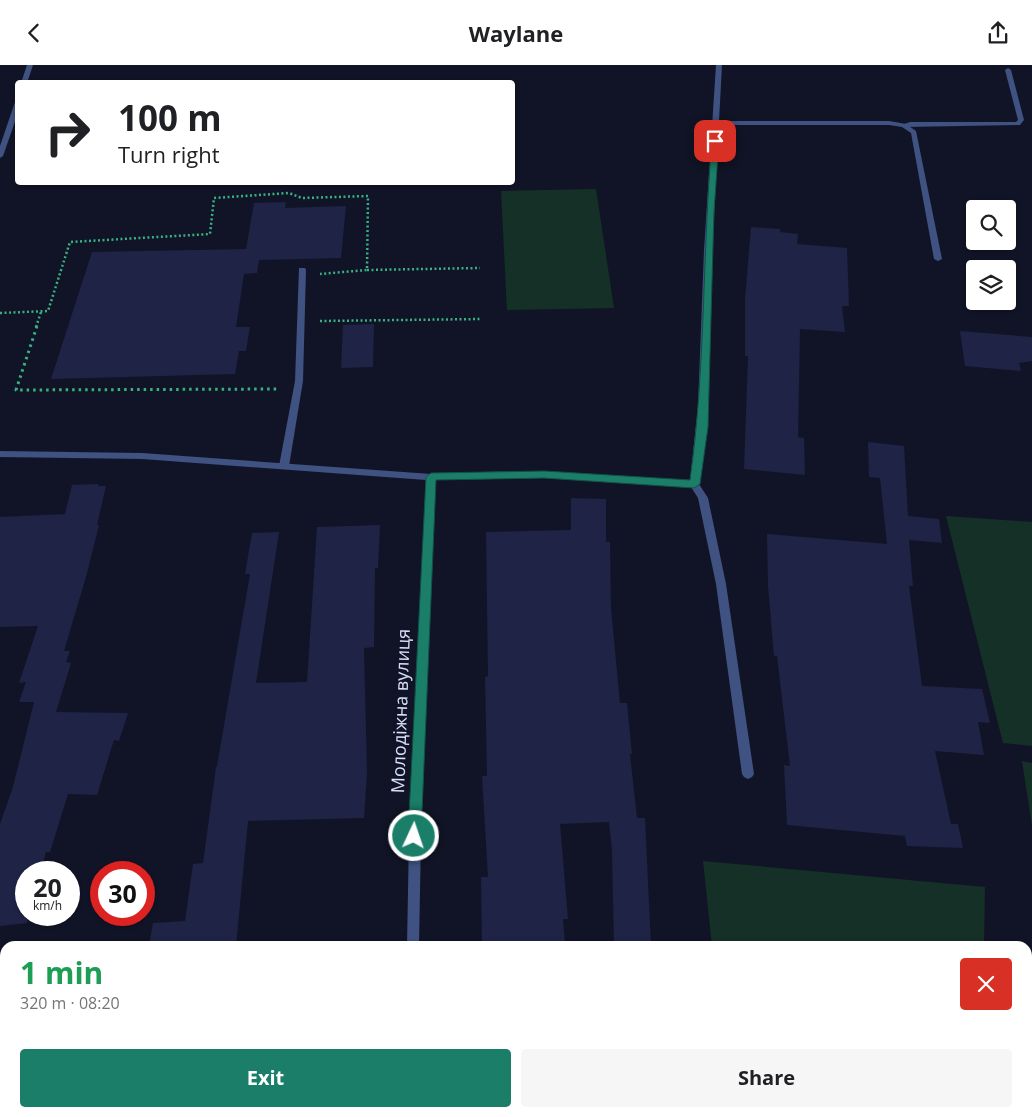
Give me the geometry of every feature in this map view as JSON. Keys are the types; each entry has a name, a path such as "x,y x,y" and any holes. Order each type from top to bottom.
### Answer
{"street":[{"path":"25,80 30,65"},
{"path":"719,65 717,123 710,210 703,427 694,484 703,497 721,584 748,773"},
{"path":"717,123 1018,124 1021,120 1020,108 1008,70"},
{"path":"0,156 15,111"},
{"path":"904,125 914,132 938,259"},
{"path":"284,466 298,389 302,272"},
{"path":"0,454 142,456 431,477 544,475 694,484"},
{"name":"Молодіжна вулиця","path":"414,941 414,836 431,477"}],"path":[{"path":"0,313 48,311 70,242 210,234 214,198 290,193 302,198 368,196 366,270"},
{"path":"302,272 480,268"},
{"path":"41,312 16,390 298,389"},
{"path":"301,321 482,319"}],"green space":[{"path":"596,189 614,308 507,310 501,191"},
{"path":"946,516 1032,522 1032,746 1003,743"},
{"path":"1022,761 1032,763 1032,826"},
{"path":"703,861 985,887 984,941 711,941"}],"building":[{"path":"286,202 285,208 346,206 341,258 259,260 257,273 244,274 236,327 250,327 246,351 239,351 235,374 51,379 92,252 246,249 254,203"},
{"path":"751,227 780,229 780,232 798,234 797,244 847,248 849,306 842,306 845,332 800,329 798,437 804,438 805,475 744,469 748,356 745,356 745,299"},
{"path":"374,324 373,367 341,368 343,325"},
{"path":"960,331 1032,337 1032,361 1019,363 1021,371 965,366"},
{"path":"868,442 904,446 908,516 939,519 942,543 909,540 913,586 909,586 922,686 982,689 990,723 978,722 984,755 935,751 951,824 958,824 963,848 907,846 905,836 787,825 784,765 790,766 777,656 774,656 768,586 767,534 887,544 880,478 869,477"},
{"path":"98,484 98,486 106,486 97,525 99,525 86,577 64,651 70,651 66,662 71,663 56,712 128,713 119,741 114,740 97,795 68,794 50,852 46,852 43,861 15,861 15,924 0,926 0,824 13,787 34,702 19,702 26,682 19,683 38,626 0,627 0,517 65,514 72,485"},
{"path":"571,498 606,499 606,542 610,542 611,608 620,703 627,703 637,818 645,818 651,941 614,941 612,850 609,822 560,824 568,919 563,919 565,941 482,941 481,877 488,877 482,776 487,776 485,677 488,676 486,532 571,530"},
{"path":"380,525 378,568 375,568 374,647 364,648 367,773 364,818 248,821 236,941 150,941 152,926 155,926 155,923 185,921 193,864 203,863 216,767 250,574 245,574 252,533 279,532 256,683 307,682 317,527"}],"route":[{"path":"414,836 431,477 544,475 694,484 703,427 705,319 715,141"}]}
